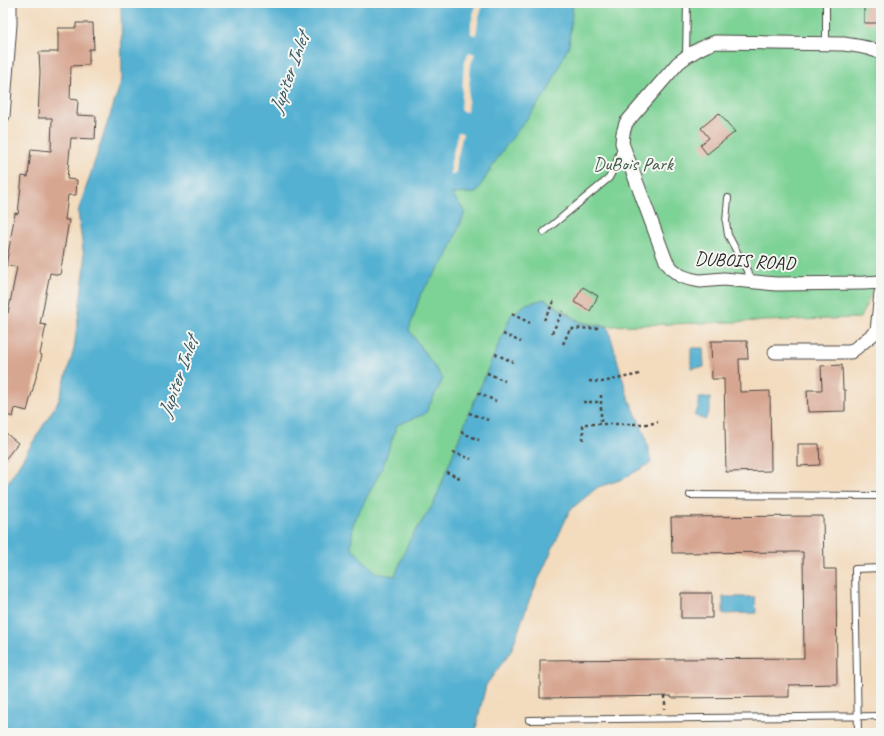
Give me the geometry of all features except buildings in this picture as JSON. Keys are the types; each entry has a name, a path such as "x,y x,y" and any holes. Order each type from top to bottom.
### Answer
{"street":[{"path":"3,116 10,24 10,3"},
{"path":"622,143 622,133 626,123 678,63 704,46 714,42 844,44 865,47 881,53"},
{"name":"DUBOIS ROAD","path":"622,143 666,261 672,269 681,276 700,281 724,279 776,284 881,282"},
{"path":"775,352 852,352 877,331 881,293"}],"lane":[{"path":"686,57 687,3"},
{"path":"826,3 826,44"},
{"path":"544,232 609,178 616,164 622,143"},
{"path":"728,198 726,222 728,235 753,282"},
{"path":"690,495 881,496"},
{"path":"858,733 855,569 881,568"},
{"path":"529,720 881,716"}],"path":[{"path":"544,320 554,300"},
{"path":"552,333 563,312"},
{"path":"512,314 530,323"},
{"path":"563,344 570,329 597,328 597,326"},
{"path":"503,334 521,342"},
{"path":"495,354 513,362"},
{"path":"486,373 505,381"},
{"path":"589,381 602,382 640,374"},
{"path":"478,393 496,401"},
{"path":"601,395 601,424"},
{"path":"583,402 601,402"},
{"path":"469,413 488,420"},
{"path":"583,440 583,424 649,424 658,422"},
{"path":"461,432 479,440"},
{"path":"453,452 471,459"},
{"path":"446,472 462,478"}],"green space":[{"name":"DuBois Park","path":"477,3 881,3 881,288 874,288 860,318 607,326 581,322 545,299 513,313 425,528 396,577 377,575 350,549 352,524 377,412 450,194"}],"water":[{"name":"Jupiter Inlet","path":"121,3 573,3 569,45 548,91 500,154 476,193 452,194 465,212 447,257 421,293 409,330 443,379 425,414 397,425 383,466 353,524 351,548 377,573 395,576 409,541 434,503 467,418 511,315 526,304 544,299 581,323 608,327 627,394 645,435 651,463 623,479 598,487 570,510 530,598 511,651 486,685 477,722 476,733 3,733 3,494 7,484 59,400 74,349 85,265 78,212 122,79"},
{"path":"691,348 703,348 704,367 691,368"},
{"path":"699,398 710,398 710,409 705,420 694,415 699,406"},
{"path":"723,597 755,597 756,613 723,614"}],"pier":[{"path":"476,3 483,3 476,35 471,34 471,23"},
{"path":"469,52 475,54 471,64 467,112 461,111 464,63"},
{"path":"458,132 463,133 457,160 456,174 451,175 451,162"}]}
